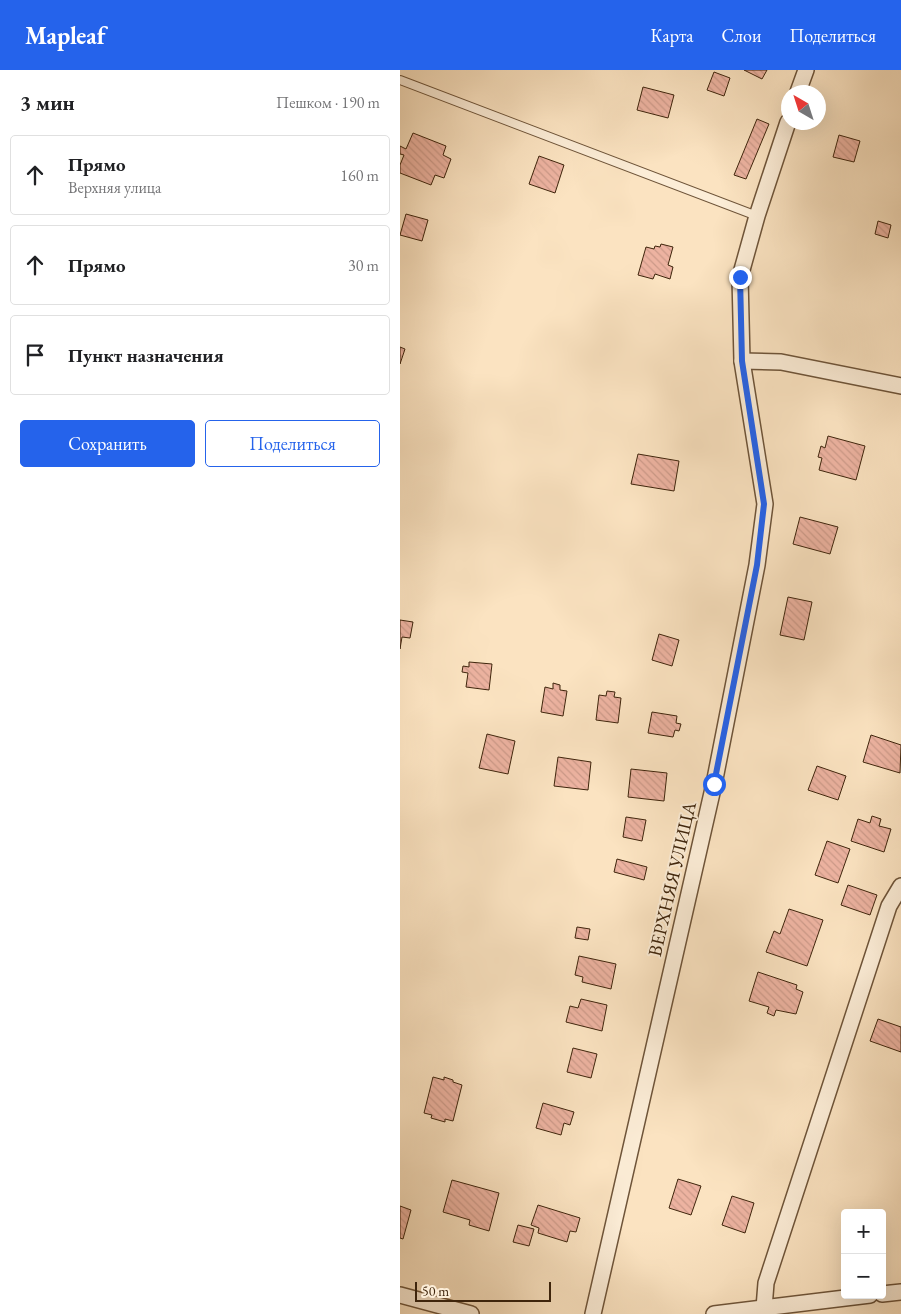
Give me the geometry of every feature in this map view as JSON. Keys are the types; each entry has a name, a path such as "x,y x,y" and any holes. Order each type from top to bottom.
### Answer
{"street":[{"path":"801,85 806,70"},
{"name":"ВЕРХНЯЯ УЛИЦА","path":"593,1314 714,784 757,565 764,504 742,361 740,277 757,216 785,130"},
{"path":"742,361 781,362 901,386"},
{"path":"764,1308 766,1283 890,906 901,886"},
{"path":"886,1294 901,1292"},
{"path":"400,1295 471,1314"},
{"path":"714,1314 764,1308 809,1308 851,1299"}],"lane":[{"path":"400,80 757,216"}],"building":[{"path":"744,70 767,70 762,79"},
{"path":"714,72 730,78 724,96 707,90"},
{"path":"643,87 674,95 668,118 637,110"},
{"path":"757,119 769,124 746,179 734,175"},
{"path":"413,133 446,146 443,155 451,159 444,178 435,175 431,185 400,173 400,165 404,155 400,154 400,146 406,149"},
{"path":"839,135 860,141 854,162 833,157"},
{"path":"539,156 564,165 555,193 529,184"},
{"path":"406,214 428,220 422,241 400,235"},
{"path":"878,221 891,225 888,238 875,234"},
{"path":"661,244 673,247 668,265 673,267 670,279 655,274 653,279 638,275 646,247 654,249 655,246 660,247"},
{"path":"400,347 405,349 400,364"},
{"path":"828,436 865,446 856,480 819,470 822,458 818,457 821,446 825,448"},
{"path":"638,454 679,461 674,491 631,484"},
{"path":"800,517 838,527 830,554 793,544"},
{"path":"788,597 812,602 804,640 780,635"},
{"path":"400,620 413,622 410,638 402,637 400,649"},
{"path":"659,634 679,640 672,666 652,660"},
{"path":"469,662 492,664 489,690 466,687 468,673 462,672 463,666 469,667"},
{"path":"553,683 560,685 560,690 567,691 563,716 541,712 545,687 553,689"},
{"path":"607,691 615,692 614,697 621,698 618,723 596,720 599,695 606,696"},
{"path":"652,712 677,716 676,723 681,724 679,731 675,730 673,737 648,733"},
{"path":"487,734 515,741 508,774 479,768"},
{"path":"871,735 901,745 900,773 863,762"},
{"path":"558,757 591,762 588,790 554,786"},
{"path":"817,766 846,776 838,800 808,790"},
{"path":"631,769 667,773 664,801 628,797"},
{"path":"872,816 881,819 879,826 891,829 884,852 851,841 858,819 870,823"},
{"path":"626,817 646,820 642,841 623,837"},
{"path":"827,841 850,849 838,883 815,875"},
{"path":"617,859 647,867 644,880 614,872"},
{"path":"848,885 877,895 870,915 841,905"},
{"path":"789,909 823,920 807,966 766,952 774,931 780,934"},
{"path":"577,927 590,929 588,940 575,938"},
{"path":"579,956 616,964 611,989 582,982 583,977 575,975"},
{"path":"758,972 797,985 796,989 803,992 796,1014 776,1010 774,1016 767,1013 769,1007 749,1001"},
{"path":"581,999 607,1005 602,1031 566,1022 570,1006 578,1008"},
{"path":"878,1019 901,1027 901,1052 870,1041"},
{"path":"573,1048 597,1054 591,1078 567,1072"},
{"path":"433,1077 444,1080 444,1077 462,1085 453,1121 445,1119 445,1122 431,1118 432,1115 424,1113"},
{"path":"543,1103 574,1112 570,1125 564,1123 561,1135 536,1128"},
{"path":"678,1179 701,1186 691,1215 669,1208"},
{"path":"452,1180 499,1193 489,1231 469,1225 470,1220 443,1212"},
{"path":"732,1196 754,1203 745,1233 722,1225"},
{"path":"538,1205 580,1218 576,1232 570,1231 567,1242 538,1233 539,1228 531,1225"},
{"path":"400,1206 411,1210 403,1239 400,1238"},
{"path":"518,1225 534,1229 529,1246 513,1242"}],"route":[{"path":"714,784 757,565 764,504 742,361 740,277"}]}
